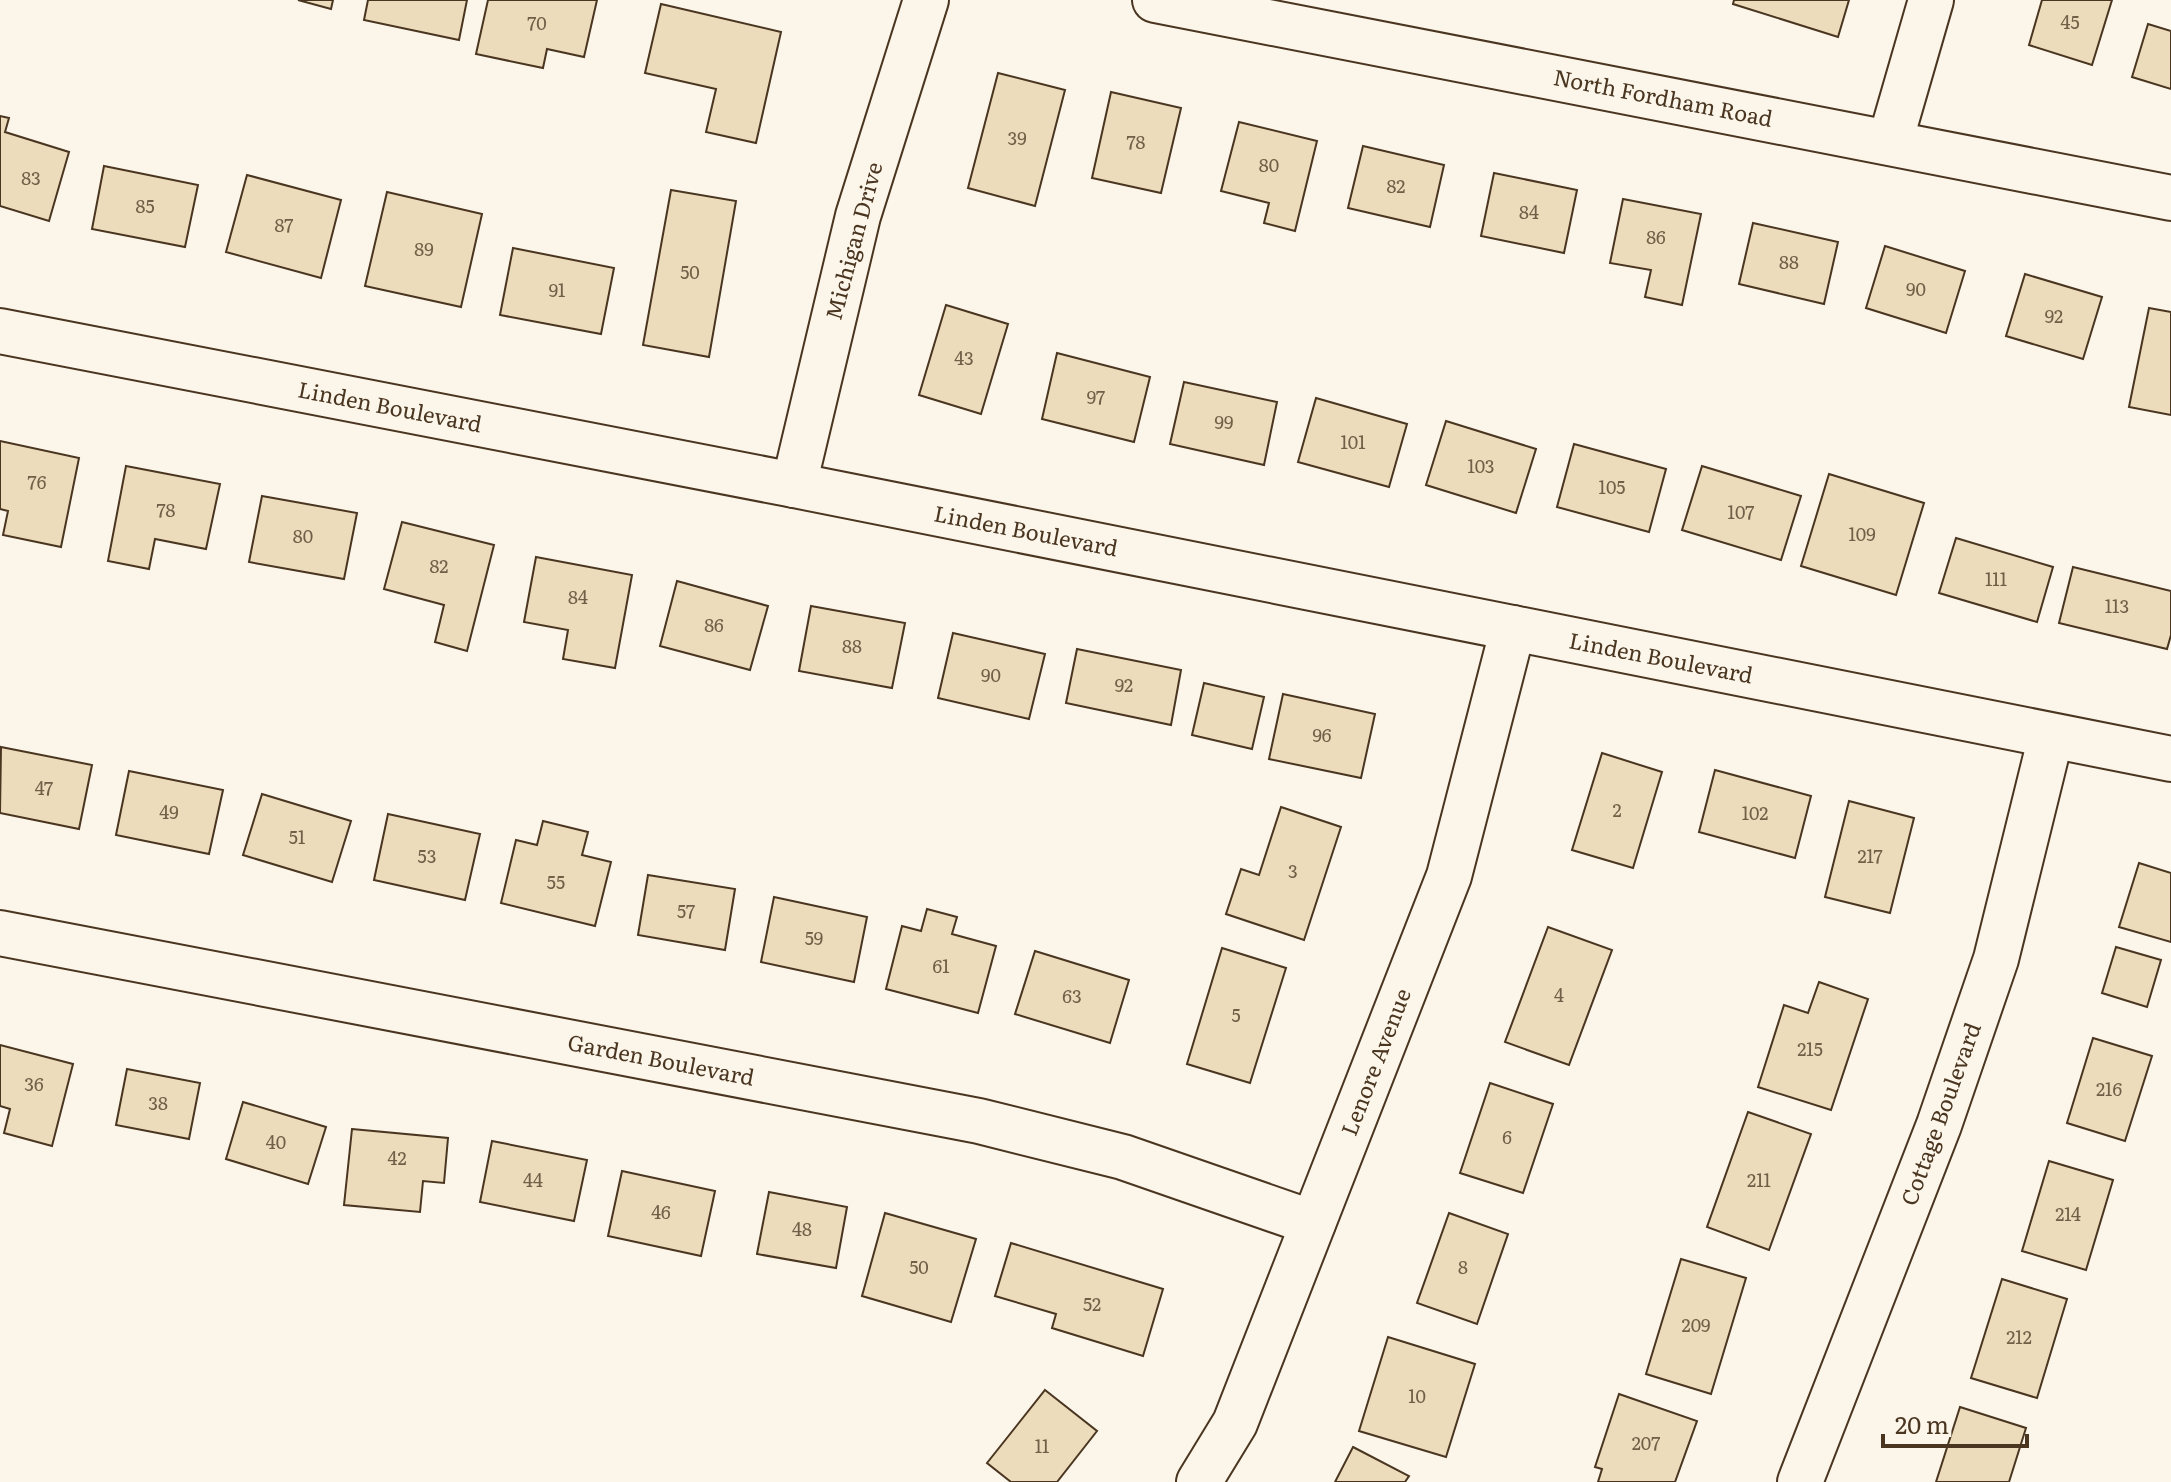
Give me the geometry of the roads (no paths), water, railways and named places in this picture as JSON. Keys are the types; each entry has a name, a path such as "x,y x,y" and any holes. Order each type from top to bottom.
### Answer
{"street":[{"name":"Michigan Drive","path":"794,485 858,216 926,0"},
{"name":"North Fordham Road","path":"1155,0 2171,198"},
{"path":"1890,142 1931,0"},
{"name":"Linden Boulevard","path":"0,331 794,485 2171,759"},
{"name":"Lenore Avenue","path":"1199,1482 1235,1423 1449,876 1513,628"},
{"name":"Cottage Boulevard","path":"1800,1482 1939,1125 1996,959 2051,736"},
{"name":"Garden Boulevard","path":"0,933 979,1121 1123,1157 1313,1223"}]}
